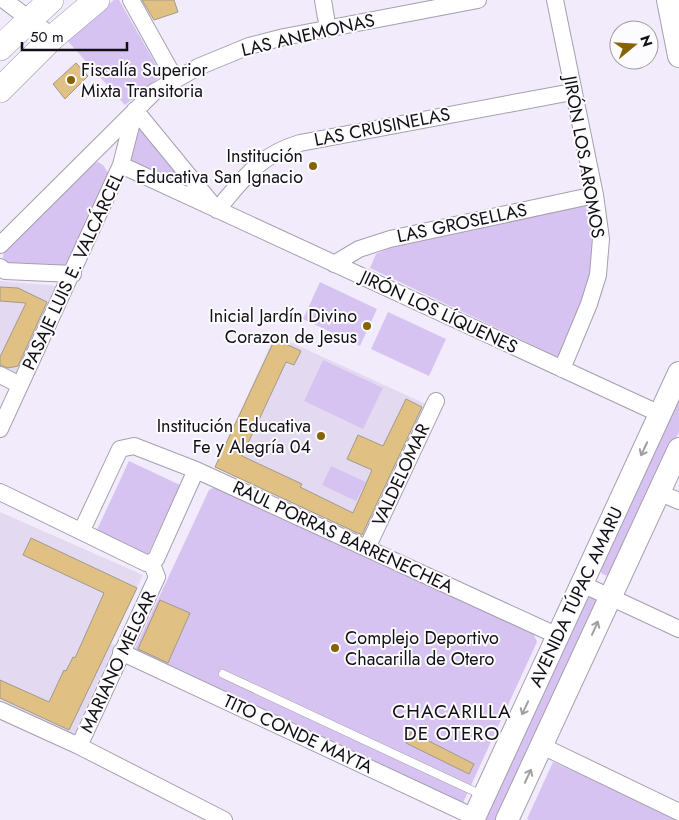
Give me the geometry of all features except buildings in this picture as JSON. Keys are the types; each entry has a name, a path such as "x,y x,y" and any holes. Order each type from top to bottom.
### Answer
{"main road":[{"path":"0,48 29,18 51,0"},
{"path":"0,90 53,37 97,0"},
{"path":"668,0 679,56"},
{"name":"AVENIDA TÚPAC AMARU","path":"473,818 679,373"},
{"name":"AVENIDA TÚPAC AMARU","path":"512,818 542,746 610,596 669,497 679,449"}],"street":[{"path":"4,0 53,37"},
{"path":"131,0 175,79"},
{"path":"323,0 326,18"},
{"name":"LAS ANEMONAS","path":"0,245 135,110 154,92 175,79 249,46 478,0"},
{"name":"JIRÓN LOS AROMOS","path":"555,0 601,239 598,275 589,304 562,369"},
{"name":"LAS CRUSINELAS","path":"217,210 250,171 266,157 280,149 300,143 572,92"},
{"name":"PASAJE LUIS E. VALCÁRCEL","path":"0,429 73,274 121,165 135,110"},
{"name":"JIRÓN LOS LÍQUENES","path":"135,110 217,210"},
{"name":"JIRÓN LOS LÍQUENES","path":"121,165 660,414"},
{"name":"LAS GROSELLAS","path":"334,264 359,249 390,238 594,195"},
{"path":"0,267 6,271 73,274"},
{"path":"0,375 20,385"},
{"name":"VALDELOMAR","path":"367,548 436,401"},
{"name":"RAUL PORRAS BARRENECHEA","path":"82,530 120,449 126,446 134,446 196,470 558,636"},
{"path":"0,492 82,530 146,563 156,559 196,470"},
{"name":"MARIANO MELGAR","path":"79,746 157,577 151,562"},
{"path":"582,584 679,629"},
{"name":"TITO CONDE MAYTA","path":"121,652 473,818"},
{"path":"0,710 79,746 224,820"},
{"path":"542,746 679,812"}],"lane":[{"path":"223,674 484,796"}],"shaded area":[{"path":"114,0 119,0 162,75 125,105 65,38"},
{"path":"138,126 201,198 131,160"},
{"path":"98,162 103,165 109,174 68,266 6,264 3,257 5,249 92,164"},
{"path":"587,205 592,236 592,268 585,295 558,357 370,268 376,254 393,247"},
{"path":"0,281 58,286 14,379 0,373"},
{"path":"320,282 377,309 360,346 303,319"},
{"path":"388,312 446,339 429,376 371,349"},
{"name":"Institución Educativa Fe y Alegría 04","path":"275,335 428,405 364,539 215,467"},
{"path":"323,360 383,388 363,429 304,401"},
{"path":"679,396 679,432 613,574 608,576 602,574 600,569"},
{"path":"129,461 180,485 147,556 96,532"},
{"path":"331,466 366,482 356,501 322,485"},
{"name":"Complejo Deportivo Chacarilla de Otero","path":"217,486 533,633 537,642 461,807 133,653 209,490"},
{"path":"0,512 143,575 111,644 115,645 73,737 0,702"},
{"path":"591,597 596,601 499,820 482,820 585,598"},
{"path":"553,762 679,820 529,820 527,819"}],"place":[{"name":"Fiscalía Superior Mixta Transitoria","path":"71,80"},
{"name":"Institución Educativa San Ignacio","path":"313,166"},
{"name":"Inicial Jardín Divino Corazon de Jesus","path":"367,326"},
{"name":"Institución Educativa Fe y Alegría 04","path":"321,436"},
{"name":"Complejo Deportivo Chacarilla de Otero","path":"335,648"}],"district":[{"name":"CHACARILLA DE OTERO","path":"452,722"}]}
